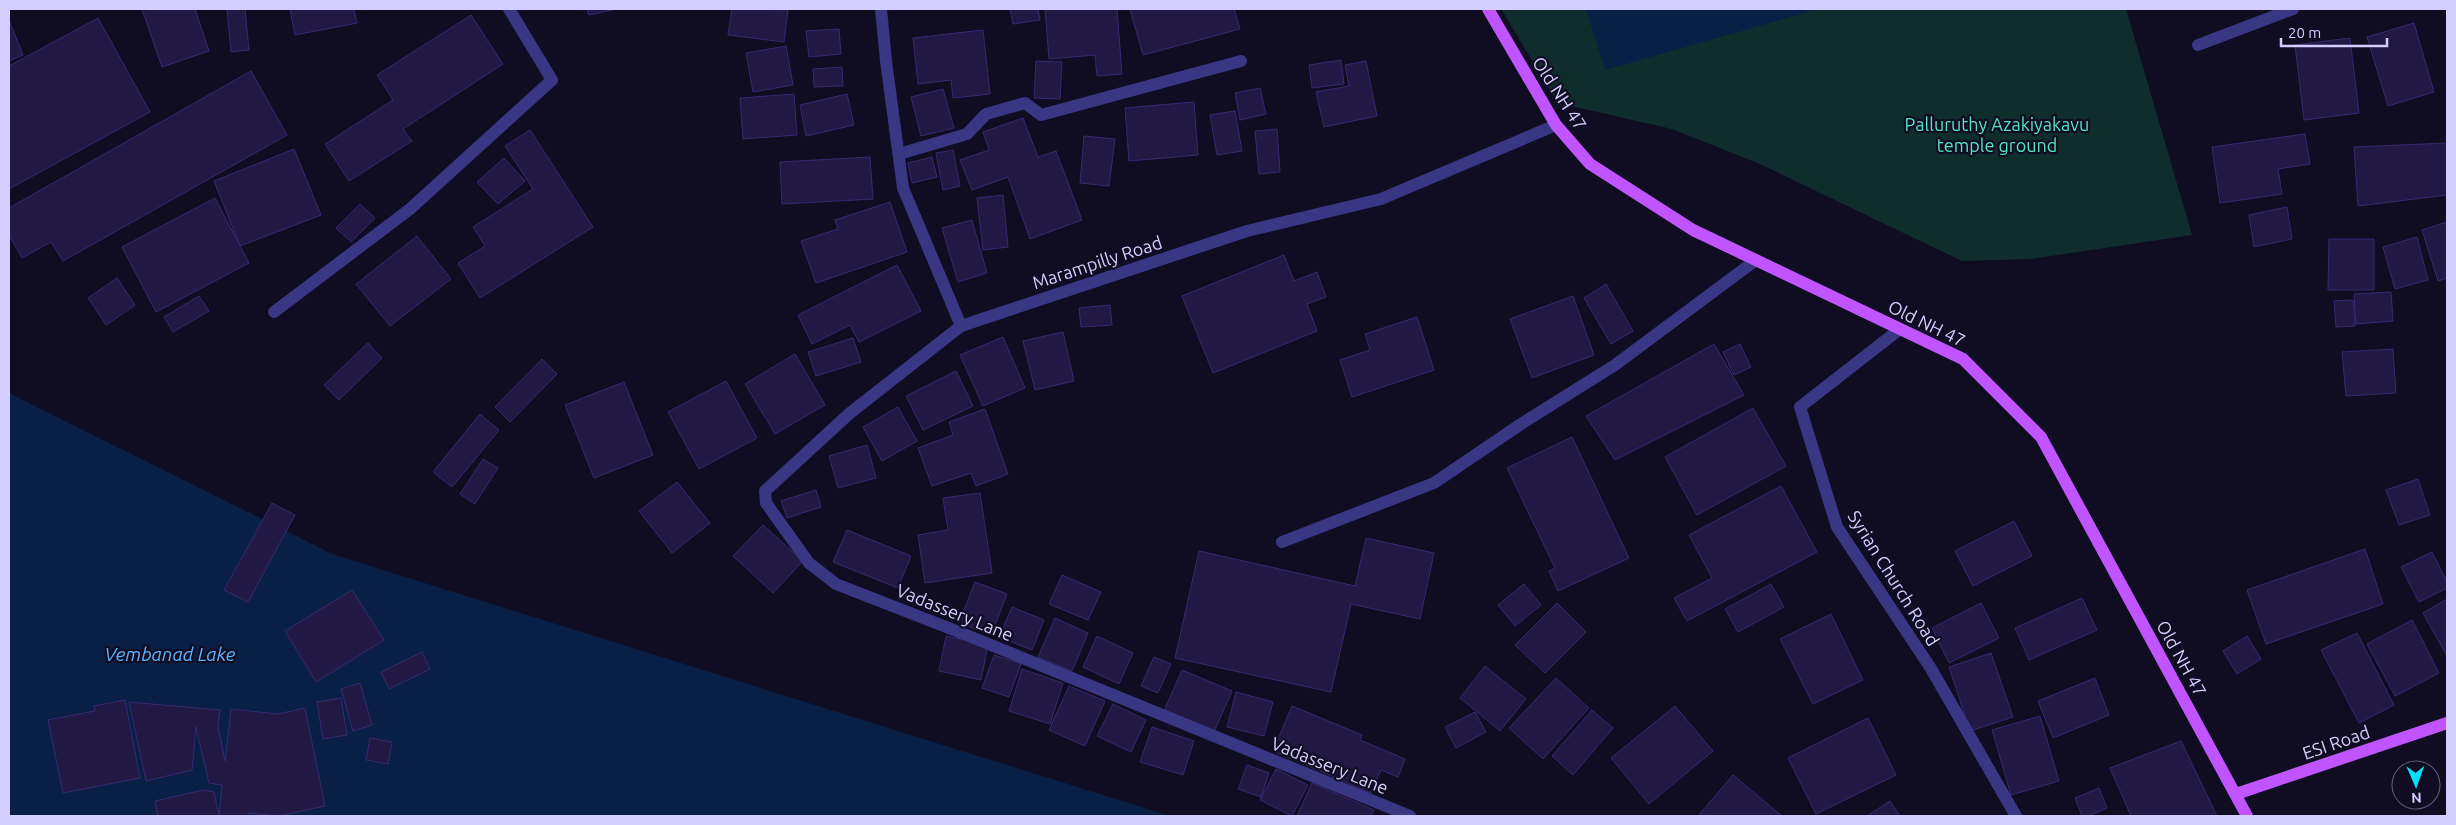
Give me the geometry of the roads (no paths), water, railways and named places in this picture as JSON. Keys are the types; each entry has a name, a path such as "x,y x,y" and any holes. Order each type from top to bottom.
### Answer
{"main road":[{"name":"Old NH 47","path":"1488,9 1556,125 1590,164 1693,230 1963,359 2040,437 2247,816"},
{"name":"ESI Road","path":"2236,794 2447,723"}],"street":[{"path":"274,312 410,209 552,80 509,9"},
{"path":"881,9 903,188 961,326"},
{"path":"2198,46 2293,9"},
{"path":"899,154 967,134 986,114 1025,103 1041,115 1241,61"},
{"name":"Marampilly Road","path":"961,326 1247,232 1381,199 1556,125"},
{"path":"1282,542 1434,483 1521,424 1614,366 1756,260"},
{"name":"Vadassery Lane","path":"961,326 850,413 765,490 766,503 809,563 836,584 960,632 1112,696 1410,816"},
{"name":"Syrian Church Road","path":"1900,329 1800,407 1837,527 1930,667 2016,816"}],"water":[{"path":"1586,9 1818,9 1605,70"},
{"name":"Vembanad Lake","path":"9,393 332,554 1170,816 9,816"}],"park label":[{"name":"Palluruthy Azakiyakavu temple ground","path":"1997,134"}]}
